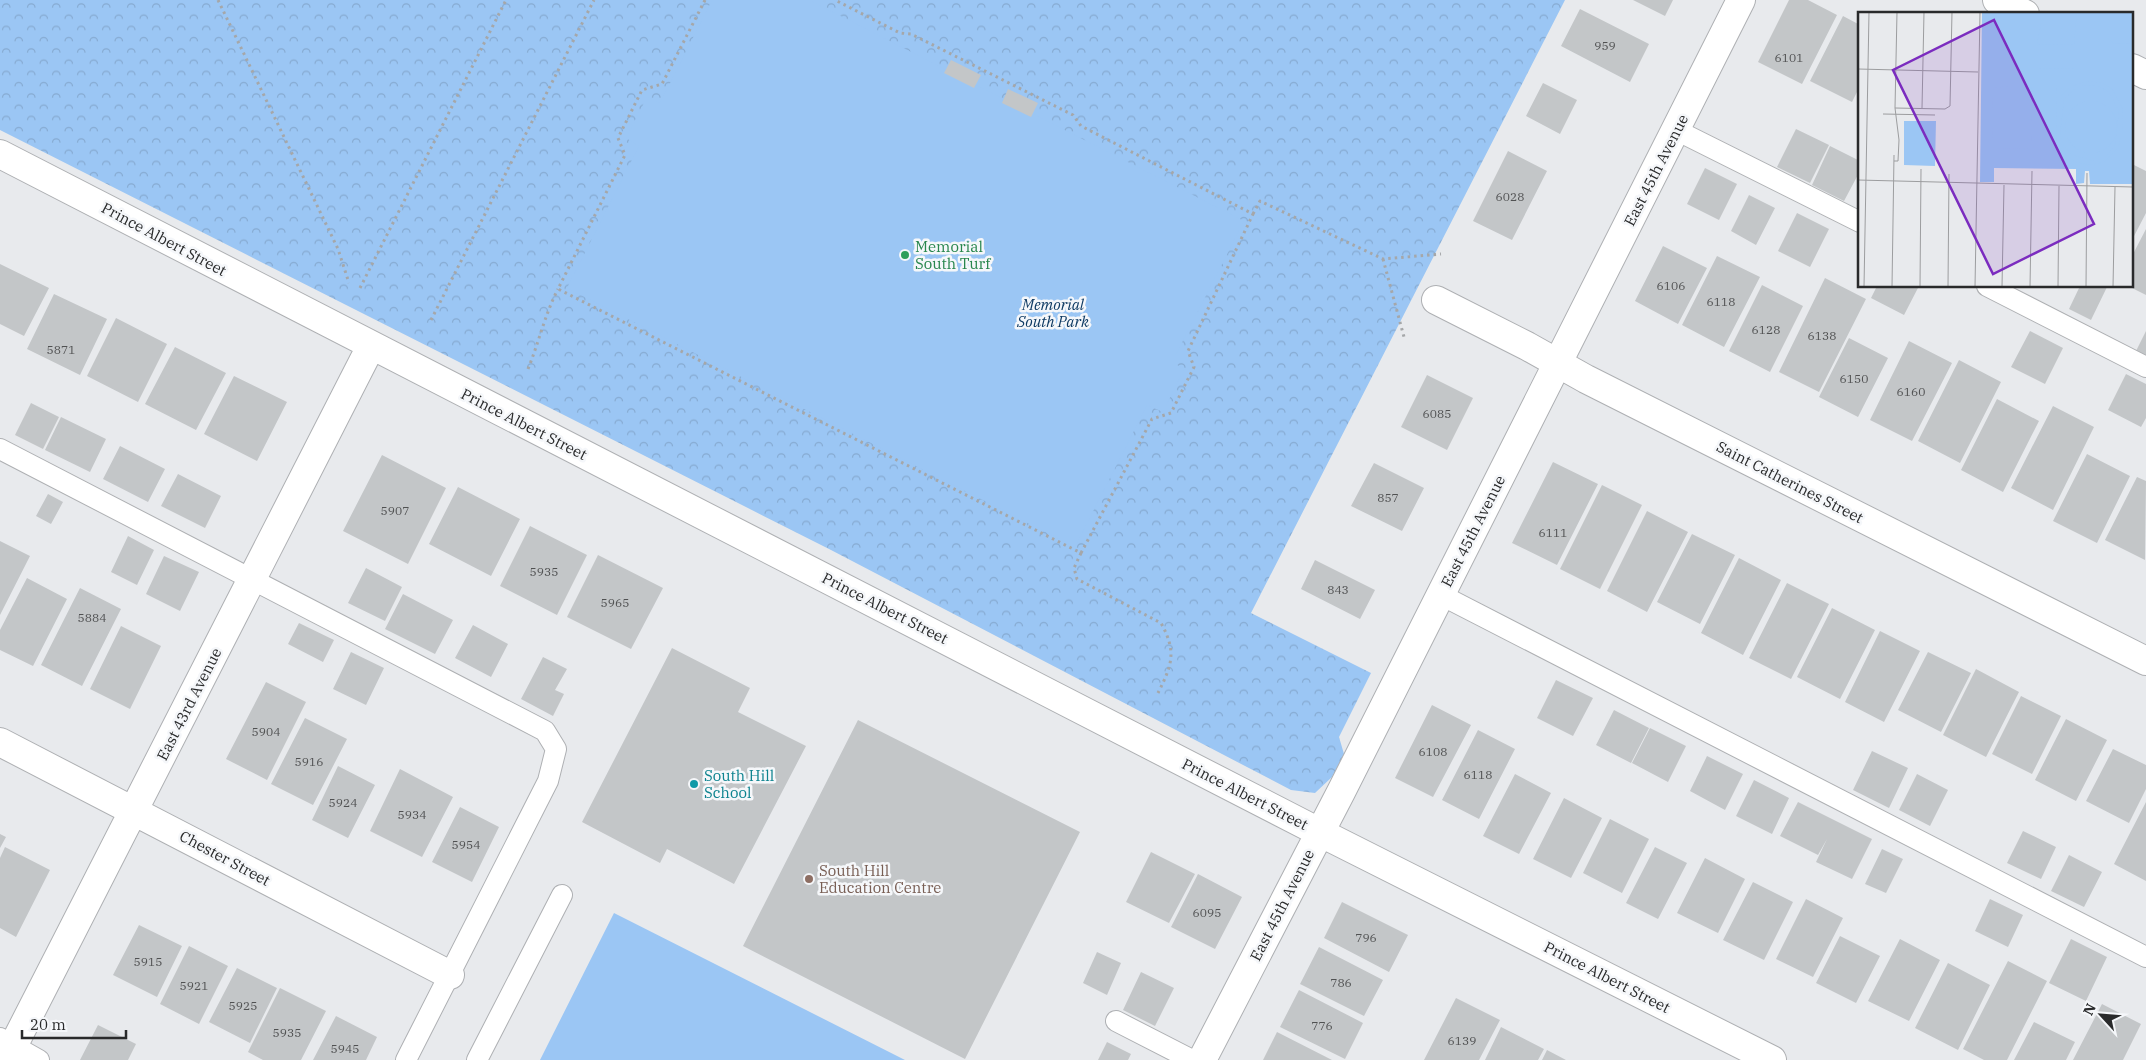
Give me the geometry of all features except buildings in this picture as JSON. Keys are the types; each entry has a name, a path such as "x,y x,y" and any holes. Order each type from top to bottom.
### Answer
{"street":[{"name":"East 45th Avenue","path":"1202,1060 1441,595 1741,0"},
{"path":"1998,0 2021,12"},
{"path":"2134,69 2146,75"},
{"name":"Prince Albert Street","path":"0,154 371,346 762,544 1319,832 1772,1060"},
{"name":"Saint Catherines Street","path":"1436,300 1558,362 1586,379 2146,661"},
{"name":"East 43rd Avenue","path":"6,1048 135,811 371,346"},
{"name":"Chester Street","path":"0,742 450,975"}],"lane":[{"path":"1676,130 1858,221"},
{"path":"1991,288 2146,366"},
{"path":"0,449 545,731 556,749 548,781 406,1060"},
{"path":"1441,595 2146,958"},
{"path":"477,1060 562,895"},
{"path":"1116,1021 1192,1060"},
{"path":"6,1048 39,1060"}],"path":[{"path":"218,0 338,249 349,283"},
{"path":"360,288 506,0"},
{"path":"431,320 594,0"},
{"path":"528,369 538,346 547,310 625,155 618,138 642,90 662,84 705,0"},
{"path":"835,0 900,33 911,34 1073,115 1081,126 1253,214"},
{"path":"1158,693 1170,669 1171,652 1168,636 1162,624 1077,579 1074,568 1152,419 1171,413 1194,367 1188,352 1260,200 1383,259 1442,254"},
{"path":"1383,259 1404,337"},
{"path":"558,288 1081,553"}],"green space":[{"name":"Memorial South Park","path":"0,0 1565,0 1251,613 1371,673 1339,737 1344,754 1332,777 1315,793 1291,790 831,550 0,130"},
{"name":"Memorial South Turf","path":"712,0 809,0 1244,221 1172,362 1184,369 1163,412 1147,405 1075,547 567,288 639,146 626,138 647,97 660,103"},
{"path":"614,913 905,1060 540,1060"}],"place":[{"name":"Memorial South Turf","path":"905,255"},
{"name":"South Hill School","path":"694,784"},
{"name":"South Hill Education Centre","path":"809,879"}]}
